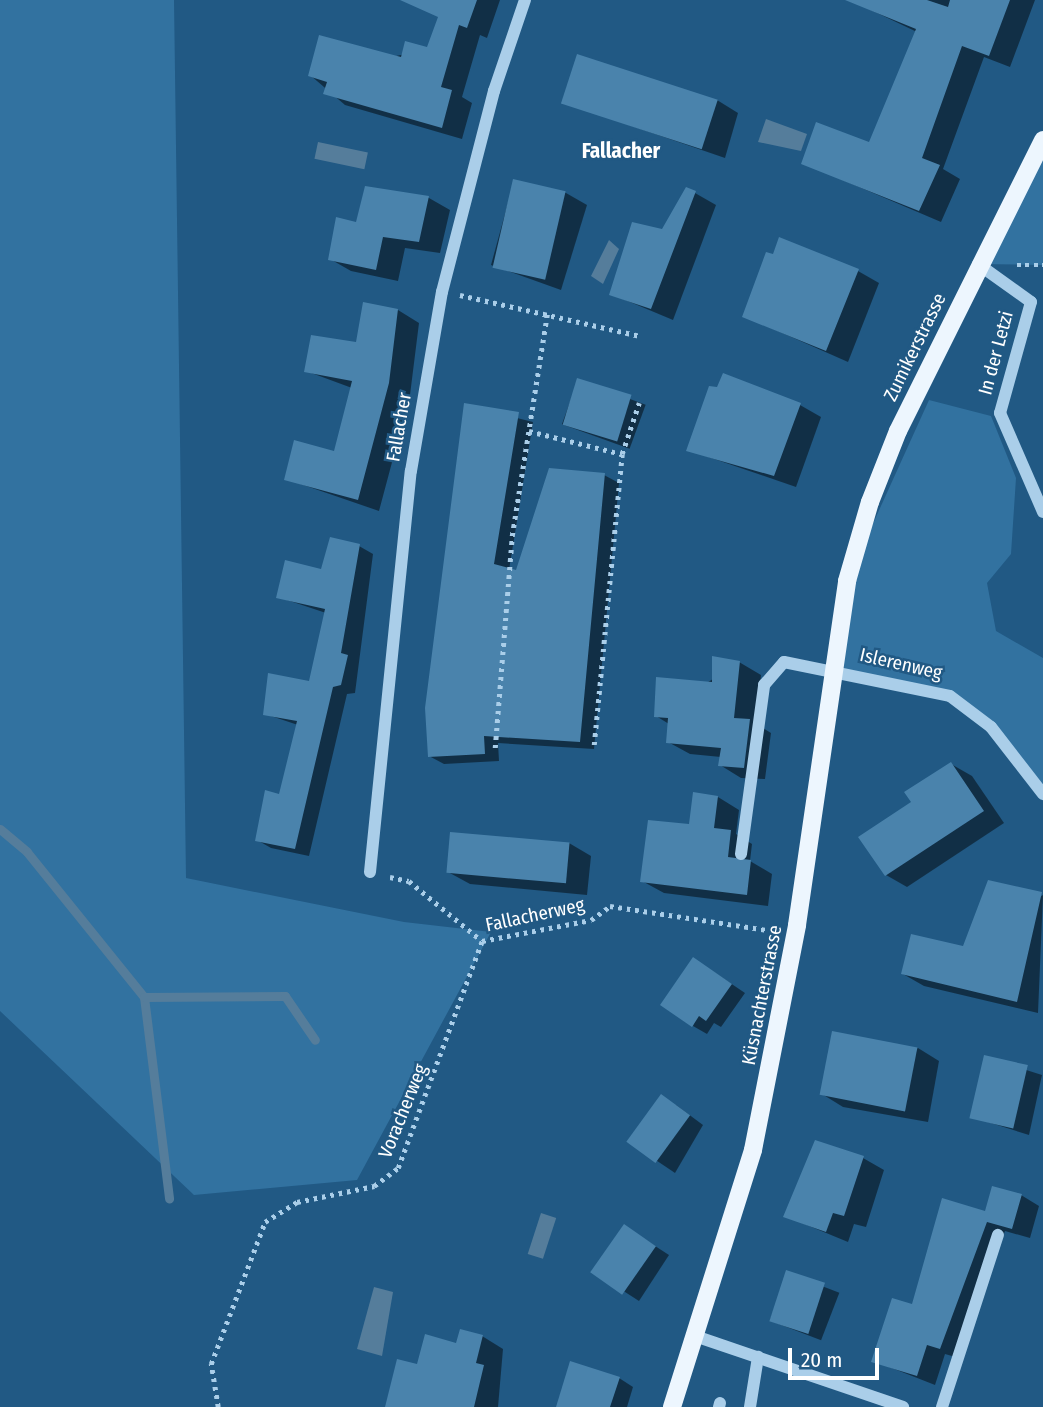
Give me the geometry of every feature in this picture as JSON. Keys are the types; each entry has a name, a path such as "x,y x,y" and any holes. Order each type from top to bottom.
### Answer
{"main road":[{"name":"Zumikerstrasse","path":"847,581 898,430 978,264 1043,140"},
{"name":"Küsnachterstrasse","path":"672,1407 692,1335 753,1150 797,925 847,581"}],"street":[{"name":"Fallacher","path":"370,872 411,471 442,292 494,91 524,0"},
{"name":"In der Letzi","path":"978,264 1031,302 1000,413 1043,512"},
{"name":"Islerenweg","path":"741,854 764,685 784,662 950,695 991,727 1041,789"},
{"path":"942,1407 998,1235"},
{"path":"692,1335 903,1407"},
{"path":"750,1407 758,1357"}],"path":[{"path":"442,292 641,336"},
{"path":"495,748 512,536 547,314"},
{"path":"594,745 622,454 639,403"},
{"path":"529,431 622,454"},
{"name":"Fallacherweg","path":"370,872 408,881 482,942 591,920 610,906 766,930"},
{"name":"Voracherweg","path":"218,1407 211,1364 265,1222 297,1202 374,1186 398,1168 482,942"}],"shaded area":[{"path":"0,0 174,0 186,878 404,922 491,932 357,1180 194,1195 0,1011"},
{"path":"766,119 807,134 801,151 758,142"},
{"path":"1043,140 1043,265 978,264"},
{"path":"318,142 368,153 364,169 314,159"},
{"path":"609,240 619,249 603,284 591,276"},
{"path":"929,400 991,416 1016,478 1011,554 987,583 996,631 1043,658 1043,794 991,727 950,696 833,670 847,581"},
{"path":"541,1213 556,1218 543,1259 528,1254"},
{"path":"374,1287 393,1292 382,1356 357,1349"}],"building":[{"path":"400,0 477,0 467,28 459,25 441,87 452,90 442,128 323,94 327,82 308,76 319,35 401,57 405,41 427,47 438,17"},
{"path":"845,0 927,0 948,7 950,0 1010,0 989,56 962,46 922,158 940,165 919,211 801,164 816,122 869,142 916,29"},
{"path":"577,54 718,100 702,149 561,103"},
{"path":"513,179 566,191 545,280 493,268"},
{"path":"365,186 429,196 419,242 383,237 376,270 328,260 336,217 356,222"},
{"path":"686,187 696,191 651,309 609,295 632,222 662,229"},
{"path":"779,237 859,269 826,351 742,317 766,252 773,254"},
{"path":"363,302 398,309 389,383 358,500 284,480 294,440 334,451 352,381 304,372 311,335 356,342"},
{"path":"723,373 801,403 774,476 686,451 709,386 717,387"},
{"path":"577,378 632,395 617,442 563,425"},
{"path":"464,403 519,412 494,564 516,570 549,468 605,473 580,742 484,736 485,754 428,757 425,708"},
{"path":"330,537 360,544 341,653 348,655 341,685 333,687 295,849 255,841 265,790 279,794 297,721 263,715 268,673 309,681 325,609 276,598 285,560 321,569"},
{"path":"712,656 740,661 734,718 750,719 744,768 718,766 721,748 666,743 668,718 654,717 656,677 712,682"},
{"path":"951,762 984,811 885,876 858,837 911,802 904,792"},
{"path":"693,792 718,796 714,828 731,830 728,857 751,860 747,895 640,882 648,820 689,824"},
{"path":"450,832 570,842 566,883 446,873"},
{"path":"988,880 1042,892 1017,1002 901,974 911,934 963,946"},
{"path":"693,957 732,984 706,1021 699,1016 692,1027 660,1005"},
{"path":"832,1031 917,1048 905,1111 820,1095"},
{"path":"984,1055 1028,1065 1013,1128 969,1118"},
{"path":"661,1094 690,1115 655,1163 626,1142"},
{"path":"815,1140 864,1156 844,1216 833,1213 826,1232 783,1217"},
{"path":"992,1186 1022,1194 1012,1229 987,1222 940,1349 927,1345 917,1376 871,1362 892,1298 912,1304 942,1198 985,1211"},
{"path":"624,1224 656,1246 622,1295 590,1272"},
{"path":"786,1270 825,1283 808,1334 769,1321"},
{"path":"460,1329 483,1335 476,1363 484,1365 474,1407 385,1407 397,1359 417,1364 425,1334 456,1343"},
{"path":"570,1361 620,1377 610,1407 556,1407"}],"waterway":[{"path":"0,829 27,852 144,997 169,1198"},
{"path":"144,997 285,996 315,1040"}],"district":[{"name":"Fallacher","path":"621,151"}]}
